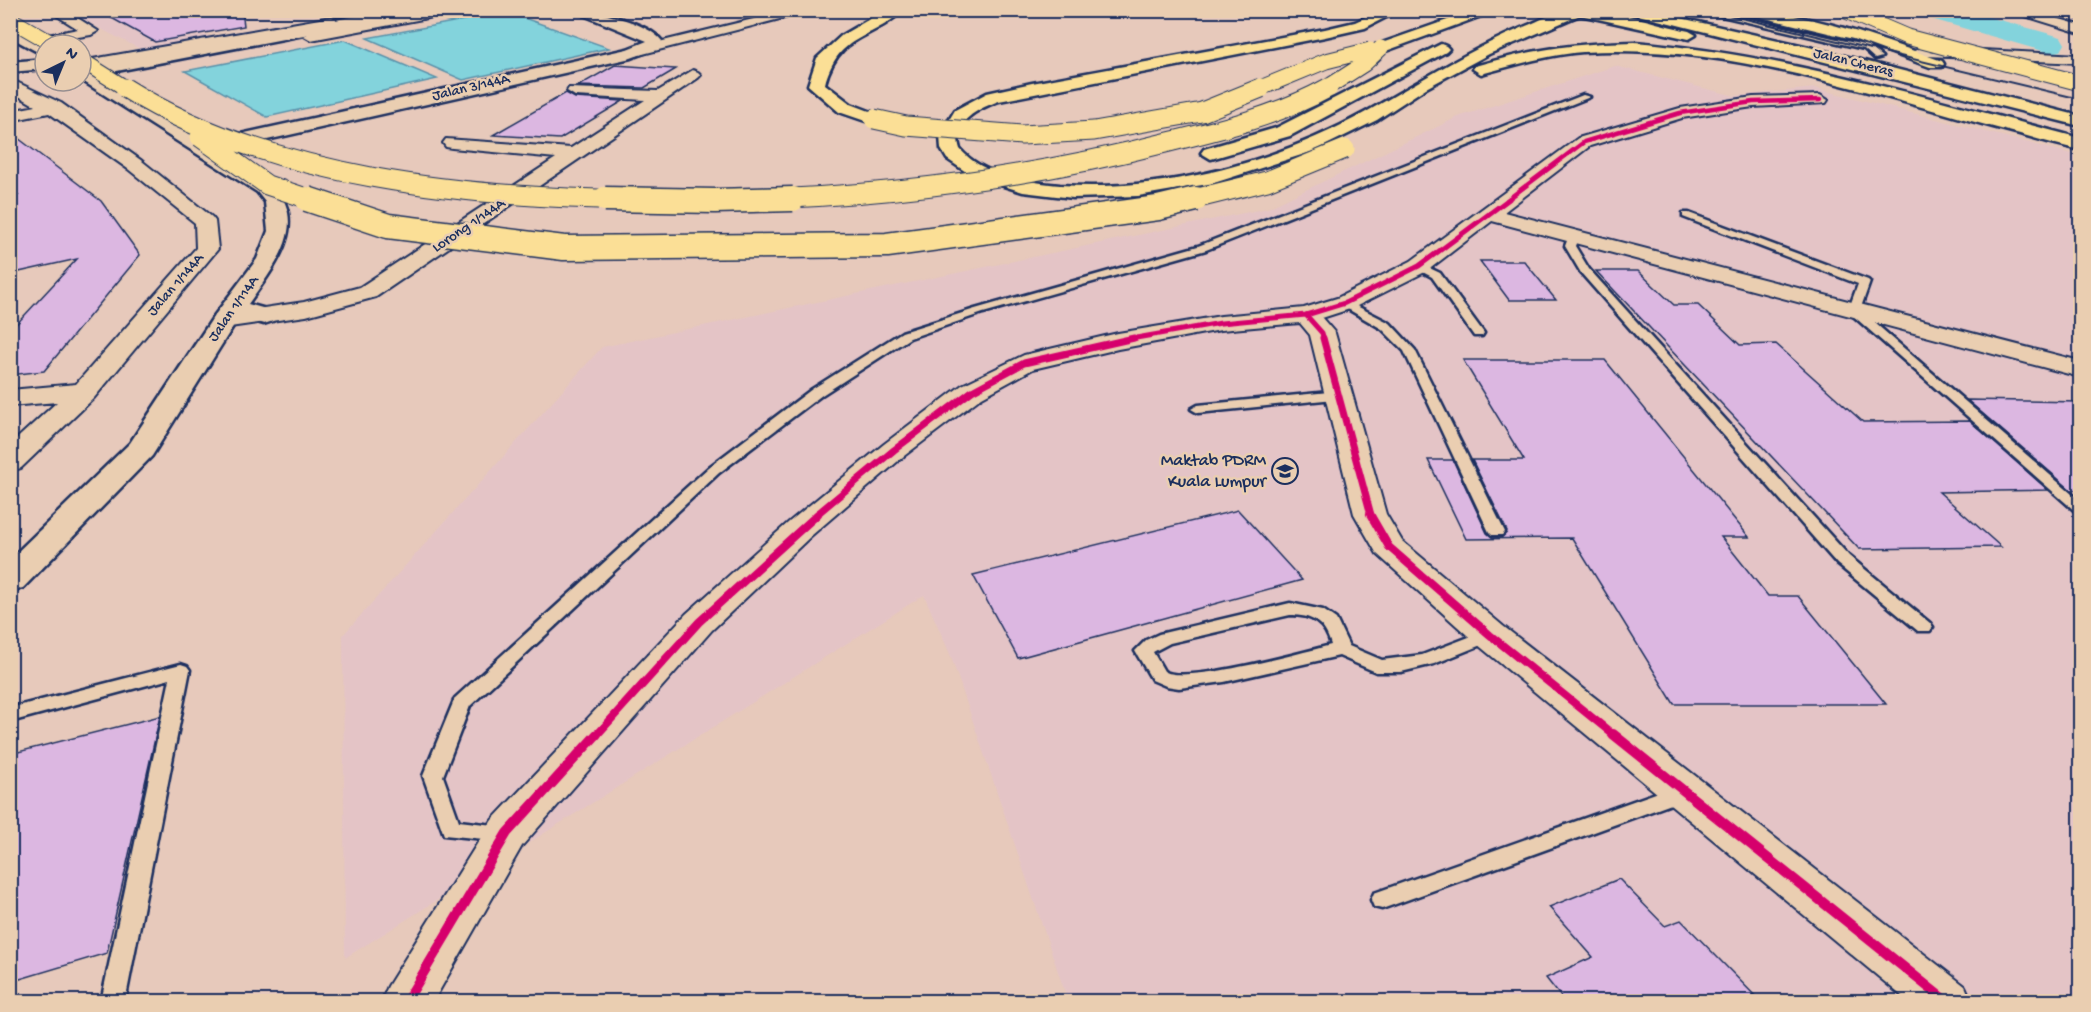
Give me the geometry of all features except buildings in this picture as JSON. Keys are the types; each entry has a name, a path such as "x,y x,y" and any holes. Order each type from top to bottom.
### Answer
{"highway":[{"path":"896,10 847,38 822,61 816,85 845,108 874,119 906,126 1022,135 1094,131 1202,112 1326,61 1381,48 1491,10"},
{"path":"1393,10 1360,25 1325,33 1016,92 970,107 958,116 949,132 948,142 952,153 962,164 984,175 1050,190 1136,191 1194,183 1241,171 1316,142 1370,116 1424,82 1508,38 1582,10"},
{"path":"1487,30 1534,10"},
{"path":"1574,10 1768,54 2080,130"},
{"path":"1618,10 1663,14"},
{"name":"Jalan Cheras","path":"1625,10 1663,14 1878,57 2078,105"},
{"path":"1739,10 1857,36 1923,60 1954,62"},
{"path":"1844,10 1917,40 2080,83"},
{"name":"Jalan Cheras","path":"1663,14 2080,122"},
{"path":"10,21 33,40"},
{"path":"10,21 33,33"},
{"path":"1190,159 1283,132 1360,90 1456,43"},
{"path":"93,70 184,121 293,158 374,177 467,191 624,201 738,202 927,188 1121,155 1240,124 1309,96 1365,66 1381,48"},
{"path":"1452,86 1481,69 1507,60 1538,54 1616,48 1673,50 1773,65 2080,144"},
{"path":"93,70 180,123 267,185 388,226 564,248 887,245 1158,208 1267,181 1345,149 1413,109"},
{"path":"2008,86 2078,105"},
{"path":"180,123 321,182 441,203 620,218 725,219 920,206 1034,194 1160,166"}],"street":[{"path":"54,10 91,31 84,33"},
{"path":"93,61 392,10"},
{"path":"146,61 361,15 413,10"},
{"path":"146,61 174,61 449,10"},
{"path":"578,10 649,36 673,38 704,35"},
{"path":"631,53 809,10"},
{"path":"2012,10 2080,29"},
{"path":"10,30 33,42"},
{"name":"Jalan 3/144A","path":"203,148 631,53 655,41 649,36"},
{"path":"1857,36 1954,62 2079,60"},
{"path":"10,61 33,50"},
{"name":"Jalan 1/114A","path":"93,71 146,61"},
{"path":"10,67 33,65"},
{"name":"Lorong 1/144A","path":"264,316 306,309 368,292 693,75"},
{"name":"Jalan 1/114A","path":"10,580 141,449 228,315 268,260 279,231 275,201 264,188 93,80"},
{"name":"Jalan 1/144A","path":"10,84 55,107 131,159 205,221 207,249 84,392 10,462"},
{"path":"575,91 663,96"},
{"path":"406,1002 507,833 699,622 800,529 877,464 972,391 1024,363 1108,343 1221,323 1306,315 1345,303 1419,266 1584,142 1680,113 1754,102 1820,100"},
{"path":"10,116 55,107"},
{"path":"452,143 576,154"},
{"path":"1489,213 2080,369"},
{"path":"228,315 264,316"},
{"path":"1306,315 1322,333 1370,514 1389,547 1490,634 1947,1002"},
{"path":"10,398 84,392"}],"lane":[{"path":"163,10 178,13 203,10"},
{"path":"1699,10 1866,47 1878,57"},
{"path":"2030,15 2058,11 2080,16"},
{"path":"507,833 451,829 433,776 462,703 714,470 817,392 906,335 979,311 1202,248 1586,97"},
{"path":"1686,215 1864,282 1854,311 2080,508"},
{"path":"1574,235 1570,246 1585,271 1730,435 1844,560 1924,627"},
{"path":"1419,266 1436,276 1478,333"},
{"path":"1345,303 1386,326 1409,350 1497,532"},
{"path":"1198,409 1339,395"},
{"path":"1341,649 1336,630 1315,611 1290,609 1164,638 1144,651 1156,674 1167,681 1195,680 1341,649 1362,661 1388,667 1433,657 1490,634"},
{"path":"10,715 181,670 113,1002"},
{"path":"1382,900 1684,791"}],"shaded area":[{"path":"66,11 149,11 211,37 140,49"},
{"name":"Maktab PDRM Kuala Lumpur","path":"1615,66 1735,96 1815,88 2080,156 2080,1001 1068,1001 950,654 924,595 345,958 343,635 602,347 1268,208 1458,117"}],"water":[{"path":"507,12 609,48 463,80 367,38"},
{"path":"345,40 437,79 267,117 185,71"}],"waterway":[{"path":"1931,10 2050,44"}],"railway":[{"path":"1708,10 2080,99"}],"cycle path":[{"path":"406,1002 507,833 699,622 800,529 894,450 972,391 1024,363 1118,341 1221,323 1306,315 1345,303 1419,266 1584,142 1680,113 1753,102 1820,100"},
{"path":"1306,315 1322,333 1370,514 1389,547 1490,635 1947,1002"}],"place":[{"name":"Maktab PDRM Kuala Lumpur","path":"1285,471"}]}
